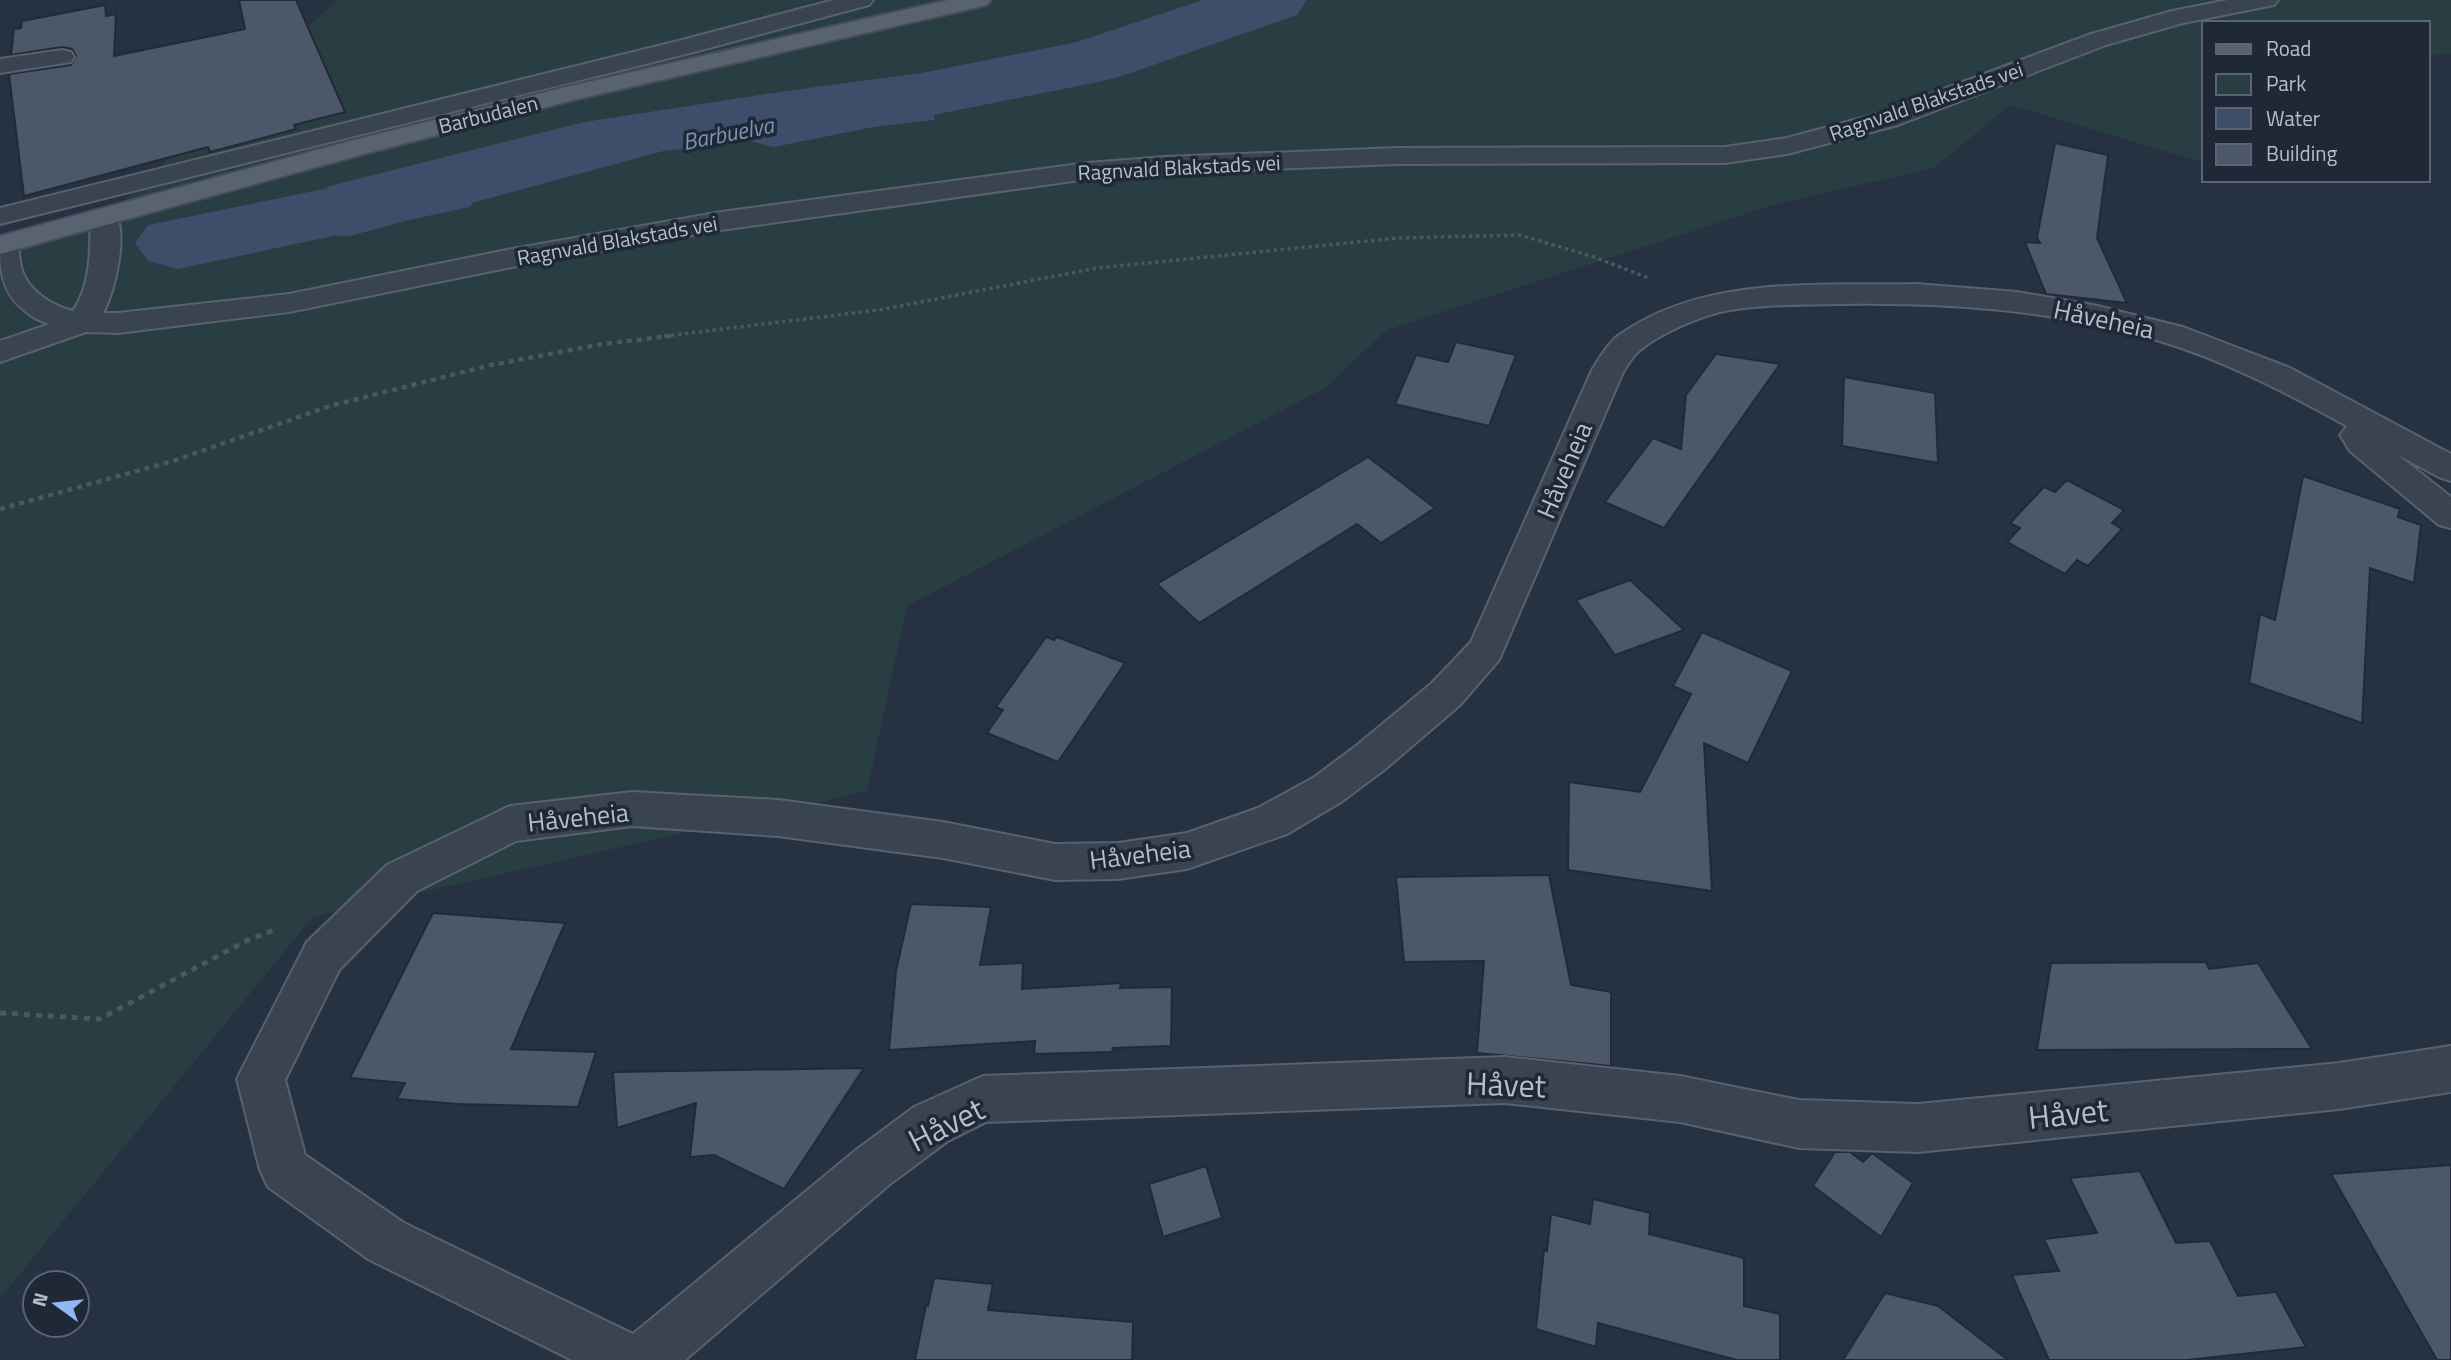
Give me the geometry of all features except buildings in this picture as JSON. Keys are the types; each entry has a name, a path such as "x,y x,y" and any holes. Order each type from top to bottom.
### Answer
{"main road":[{"name":"Barbudalen","path":"1,235 104,217 575,92 979,0"}],"street":[{"name":"Barbudalen","path":"1,235 861,0"},
{"name":"Ragnvald Blakstads vei","path":"1,235 7,271 22,296 51,315 80,322 118,323 289,303 507,259 722,221 1087,171 1165,165 1398,156 1675,157 1738,154 1835,135 1889,119 2097,40 2180,16 2266,0"},
{"path":"0,66 62,57"},
{"path":"80,322 95,303 105,239 104,217"},
{"name":"Håveheia","path":"629,1360 386,1241 285,1170 261,1079 323,956 401,878 510,824 632,809 778,818 943,840 1055,862 1118,862 1187,851 1272,821 1327,790 1370,758 1446,694 1486,650 1608,370 1628,344 1679,315 1717,303 1785,296 1916,293 2017,301 2093,314 2172,334 2278,375 2451,469"},
{"name":"Ragnvald Blakstads vei","path":"0,352 80,322"},
{"name":"Håveheia","path":"2340,408 2362,443 2451,516"},
{"name":"Håvet","path":"644,1360 873,1167 931,1125 983,1100 1505,1080 1680,1099 1800,1124 1918,1128 2339,1086 2451,1069"}],"path":[{"path":"0,509 173,461 330,406 491,365 603,344 880,310 1097,268 1398,238 1520,235 1597,258 1717,303"},
{"path":"0,1013 100,1019 246,941 285,926"}],"green space":[{"path":"337,0 2451,0 2451,54 2430,55 2430,21 2202,21 2202,162 2010,105 1934,168 1773,205 1387,330 1325,388 907,606 867,791 313,917 24,1269 21,1269 0,1298 0,243 110,213","holes":["779,92 934,120 664,151 350,236 292,234 295,226 283,219 329,186 584,122"]}],"water":[{"path":"913,74 927,94 935,120 664,151 350,236 292,235 295,226 282,219 329,186 584,122"}],"waterway":[{"name":"Barbuelva","path":"774,124 1093,61 1272,0"},
{"name":"Barbuelva","path":"178,243 441,190"}]}
